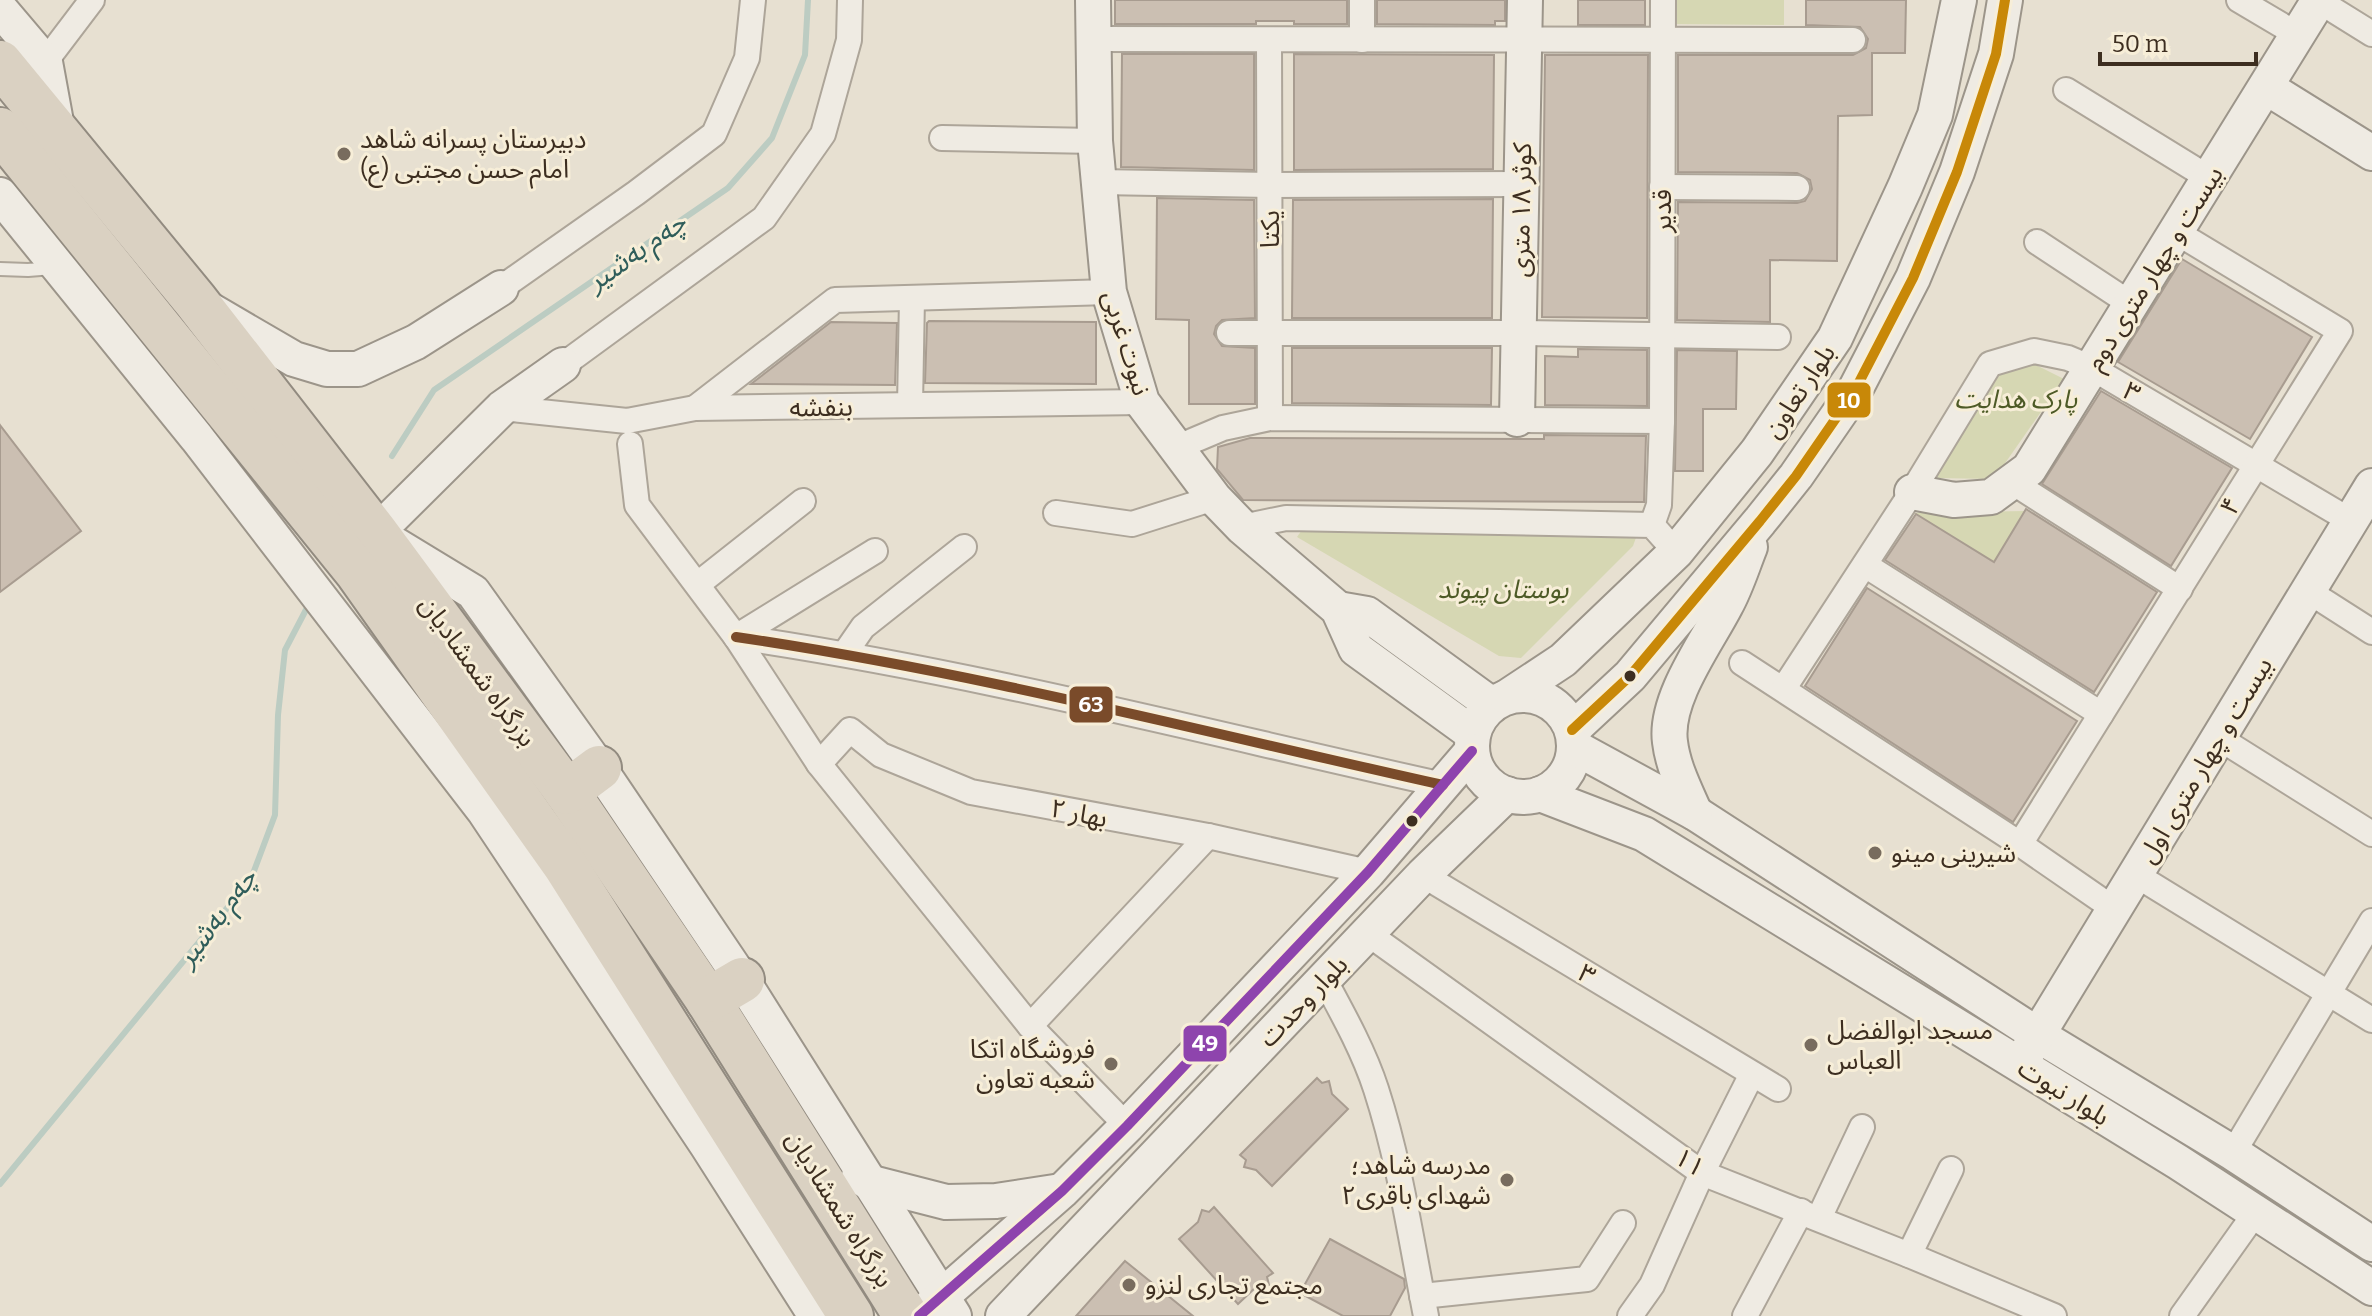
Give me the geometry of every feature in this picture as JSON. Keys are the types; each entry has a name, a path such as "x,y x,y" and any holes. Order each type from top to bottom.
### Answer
{"highway":[{"name":"بزرگراه شمشادیان","path":"0,63 195,300 376,533 583,780 725,990 786,1123 930,1311"},
{"name":"بزرگراه شمشادیان","path":"0,130 358,573 565,865 851,1316"}],"main road":[{"name":"نبوت غربی","path":"1093,0 1095,141 1109,292 1142,402 1214,498 1242,527 1338,609 1356,649 1472,743"},
{"name":"کوثر ۱۸ متری","path":"1517,419 1525,0"},
{"name":"بلوار تعاون","path":"1500,701 1563,660 1676,552 1757,452 1835,338 1935,115 1959,0"},
{"name":"بلوار تعاون","path":"1573,739 1760,521 1796,476 1854,392 1913,278 1967,143 1996,54 2005,0"},
{"name":"بیست و چهار متری دوم","path":"1912,492 1954,500 1991,497 2029,469 2319,1"},
{"path":"0,9 45,62 58,133"},
{"path":"2266,87 2372,153"},
{"path":"0,195 197,438 485,812 707,1145 816,1316"},
{"path":"195,300 294,359 327,369 358,369 416,342 501,288"},
{"path":"376,533 502,408 563,365"},
{"name":"بیست و چهار متری اول","path":"2020,1065 2372,486"},
{"path":"1695,813 1675,765 1669,740 1673,713 1687,677 1728,602 1760,521"},
{"name":"نبوت غربی","path":"1338,609 1367,614 1500,701"},
{"path":"1523,694 1553,704 1565,716 1573,739 1573,759 1561,781 1523,794 1483,778 1475,765 1472,743 1480,718 1500,701 1523,694"},
{"name":"بلوار نبوت","path":"1573,739 1695,813 2038,1035 2233,1153 2372,1244"},
{"name":"بلوار وحدت","path":"930,1311 1062,1191 1127,1126 1368,872 1443,785 1472,743"},
{"name":"بلوار نبوت","path":"1523,794 1644,834 2256,1212 2372,1288"},
{"name":"بلوار وحدت","path":"1006,1314 1423,875 1523,794"},
{"path":"725,990 868,1182 930,1311"},
{"path":"786,1123 868,1182 946,1202 996,1201 1062,1191"},
{"path":"975,1268 967,1286 969,1307 982,1313 1006,1314"}],"street":[{"path":"45,62 92,0"},
{"path":"501,288 714,134 747,58 753,0"},
{"path":"563,365 764,218 823,134 849,40 850,0"},
{"path":"1362,0 1362,40"},
{"name":"قدیر","path":"1652,525 1659,505 1662,421 1663,0"},
{"path":"2239,0 2298,35"},
{"path":"2319,1 2372,34"},
{"path":"1092,39 1853,40"},
{"name":"یکتا","path":"1269,40 1270,418"},
{"path":"2066,90 2209,178"},
{"path":"942,138 1095,141"},
{"path":"1099,182 1521,184"},
{"path":"1662,187 1797,188"},
{"name":"۴","path":"2020,844 2340,331 2176,232"},
{"path":"2037,242 2131,304"},
{"path":"695,408 835,300 1109,292"},
{"path":"910,405 912,298"},
{"path":"1229,333 1778,337"},
{"name":"۳","path":"1784,688 1912,492 1990,364 2034,351 2068,358 2092,368 2351,521"},
{"name":"بنفشه","path":"502,408 627,421 695,408 1142,402"},
{"path":"1178,447 1223,428 1270,418 1662,421"},
{"path":"630,444 637,505 736,637 819,764 1030,1026 1127,1126"},
{"path":"2012,482 2180,589"},
{"path":"1056,513 1132,524 1214,498"},
{"path":"698,584 803,501"},
{"path":"1242,527 1286,518 1652,525 1676,552"},
{"path":"845,653 863,627 964,547"},
{"path":"736,637 875,551"},
{"path":"1865,565 2101,714"},
{"path":"2308,591 2372,632"},
{"path":"736,637 845,653 1159,719 1443,785"},
{"path":"1742,663 2114,909"},
{"name":"بهار ۲","path":"819,764 850,730 881,755 971,792 1208,836 1368,872"},
{"path":"2219,738 2372,834"},
{"path":"1030,1026 1208,836"},
{"name":"۳","path":"1423,875 1778,1089"},
{"path":"2136,875 2372,1020"},
{"path":"2233,1153 2372,921"},
{"name":"۱۱","path":"1367,933 1702,1173 2054,1316"},
{"path":"1324,979 1376,1087 1398,1166 1424,1306 1587,1279 1623,1223"},
{"path":"1630,1316 1652,1285 1702,1173 1752,1074"},
{"path":"1745,1316 1862,1127"},
{"path":"1909,1255 1951,1169"},
{"path":"2182,1316 2256,1212"}],"lane":[{"path":"0,269 60,267"}],"green space":[{"path":"1673,0 1784,0 1784,25 1672,24"},
{"name":"پارک‌ هدایت","path":"2030,362 2064,379 1994,479 1935,478 2000,374"},
{"path":"2025,511 1994,562 1913,513"},
{"name":"بوستان پیوند","path":"1304,527 1638,532 1633,546 1521,658 1499,656 1297,537"}],"building":[{"path":"1115,0 1347,0 1347,24 1256,21 1256,24 1115,24"},
{"path":"1377,0 1505,0 1505,21 1495,21 1495,25 1377,24"},
{"path":"1578,0 1645,0 1645,25 1578,25"},
{"path":"1806,0 1906,0 1905,53 1872,53 1872,115 1838,116 1837,261 1770,260 1770,322 1677,320 1678,202 1797,203 1805,201 1812,189 1810,180 1797,173 1678,172 1678,55 1853,55 1866,48 1868,39 1860,27 1806,25"},
{"path":"1122,54 1254,54 1254,170 1121,167"},
{"path":"1294,54 1494,55 1493,169 1294,170"},
{"path":"1545,55 1648,55 1647,318 1542,317"},
{"path":"1157,198 1254,200 1255,318 1222,320 1214,334 1222,346 1255,348 1255,404 1189,404 1189,320 1156,319"},
{"path":"1493,199 1492,318 1292,318 1293,200"},
{"path":"2182,259 2312,337 2250,439 2118,362"},
{"path":"929,321 1096,322 1096,384 925,383"},
{"path":"831,322 897,323 895,385 751,384"},
{"path":"1292,348 1492,348 1491,405 1292,403"},
{"path":"1578,349 1647,350 1647,406 1545,405 1545,356 1578,357"},
{"path":"1677,350 1737,351 1736,409 1703,409 1703,471 1675,471"},
{"path":"2101,391 2232,468 2171,566 2042,484"},
{"path":"0,425 81,531 0,592"},
{"path":"1544,435 1646,436 1644,502 1243,500 1217,469 1218,447 1250,438 1544,439"},
{"path":"2026,509 2157,592 2094,692 1885,560 1916,514 1994,562"},
{"path":"1867,588 2077,721 2013,822 1805,686"},
{"path":"1317,1078 1322,1083 1329,1081 1332,1094 1348,1109 1272,1186 1256,1170 1244,1167 1246,1160 1240,1155"},
{"path":"1214,1207 1273,1273 1267,1277 1269,1285 1256,1287 1238,1304 1179,1239 1198,1222 1202,1210 1209,1212"},
{"path":"1330,1239 1404,1279 1405,1288 1390,1316 1343,1316 1300,1293"},
{"name":"مجتمع تجاری لنزو","path":"1125,1261 1193,1316 1076,1316"}],"waterway":[{"name":"چەم بەشیر","path":"392,456 434,390 728,188 772,138 805,55 808,0"},
{"name":"چەم بەشیر","path":"0,1184 251,879 275,815 278,715 285,650 309,604"}],"transit line":[{"name":"10","path":"1572,730 1630,676 1760,521 1796,476 1854,392 1913,278 1957,172 1996,54 2005,0"},
{"name":"63","path":"736,637 1003,685 1443,785"},
{"name":"49","path":"919,1316 1062,1191 1127,1126 1368,872 1472,751"}],"place":[{"name":"دبیرستان پسرانه شاهد امام حسن مجتبی (ع)","path":"344,154"},
{"name":"شیرینی مینو","path":"1875,853"},
{"name":"مسجد ابوالفضل العباس","path":"1811,1045"},
{"name":"فروشگاه اتکا شعبه تعاون","path":"1111,1064"},
{"name":"مدرسه شاهد؛ شهدای باقری۲","path":"1507,1180"},
{"name":"مجتمع تجاری لنزو","path":"1129,1285"}]}
